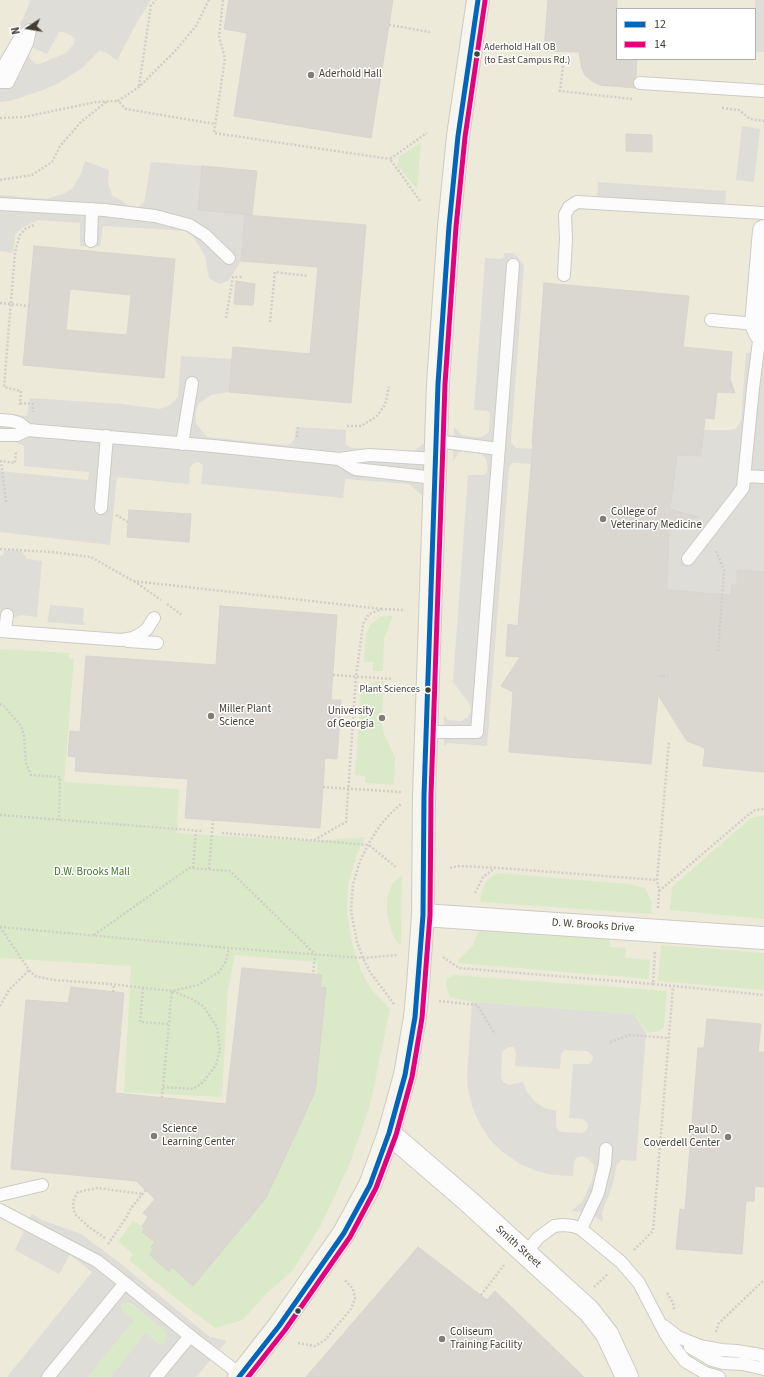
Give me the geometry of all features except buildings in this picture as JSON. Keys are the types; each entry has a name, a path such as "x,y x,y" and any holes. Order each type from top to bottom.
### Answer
{"street":[{"path":"240,1376 279,1326 344,1233 370,1185 390,1133 404,1075 415,1017 423,915 424,795 438,384 449,226 458,136 478,0"},
{"path":"760,331 764,231"},
{"name":"D. W. Brooks Drive","path":"423,915 764,938"},
{"name":"Smith Street","path":"390,1133 468,1200 589,1311 607,1334 627,1377"}],"lane":[{"path":"640,83 764,92"},
{"path":"564,275 566,239 565,215 569,207 577,202 764,213"},
{"path":"0,204 136,213 155,216 190,225 204,235 229,258"},
{"path":"91,241 92,210"},
{"path":"427,732 477,732 513,266"},
{"path":"688,559 743,488 760,331 710,320"},
{"path":"182,444 192,383"},
{"path":"0,420 19,423 28,430"},
{"path":"0,435 17,435 28,430 107,436 338,459 368,455 436,459"},
{"path":"101,508 107,436"},
{"path":"338,459 355,469 436,459 499,449"},
{"path":"744,476 764,477"},
{"path":"7,615 3,631 157,644"},
{"path":"120,640 134,638 142,633 154,618"},
{"path":"581,1229 598,1193 606,1164 606,1149"},
{"path":"0,1195 42,1185"},
{"path":"0,1210 97,1261 240,1376"},
{"path":"526,1253 538,1238 554,1226 573,1226 581,1229 625,1266 639,1283 674,1347 685,1361 705,1373 719,1377"},
{"path":"48,1377 125,1282"},
{"path":"660,1320 668,1330 691,1348 712,1360 723,1363 743,1364 764,1368"},
{"path":"156,1377 190,1336"},
{"path":"678,1337 700,1346 737,1351 764,1357"}],"path":[{"path":"139,86 151,5 156,0"},
{"path":"0,118 24,118 76,105 96,102 118,102 139,86 176,50 196,26 209,0"},
{"path":"229,1 223,0 219,37 225,58 214,133 390,158 427,134"},
{"path":"389,25 430,32"},
{"path":"0,180 32,175 52,162 60,146 81,122 106,102"},
{"path":"118,102 126,109 215,124"},
{"path":"390,158 420,201"},
{"path":"20,408 21,391 4,387 15,252 20,235 26,229 37,224"},
{"path":"270,322 275,272 308,276"},
{"path":"226,318 233,277 242,277"},
{"path":"0,303 29,306"},
{"path":"347,426 361,426 376,417 385,405 389,387"},
{"path":"20,402 29,403"},
{"path":"6,502 1,461 15,462 17,446"},
{"path":"113,513 128,522"},
{"path":"708,532 724,570 718,653"},
{"path":"0,549 52,552 91,557 134,581 183,616"},
{"path":"134,581 382,609 404,610"},
{"path":"314,840 346,822 356,677 364,624 369,614 382,609"},
{"path":"333,675 392,679"},
{"path":"661,677 661,675 668,676"},
{"path":"0,704 4,706 21,726 24,736 26,763 31,775 60,777 59,820"},
{"path":"657,914 659,891 657,880 669,741"},
{"path":"323,787 402,792"},
{"path":"394,1005 370,972 363,958 357,942 351,911 353,884 360,861 381,824 401,804"},
{"path":"659,891 747,816 755,810 764,809"},
{"path":"0,815 202,831"},
{"path":"209,869 213,820"},
{"path":"193,868 196,831"},
{"path":"222,833 369,845 396,868"},
{"path":"450,868 459,866 500,868 657,880"},
{"path":"93,936 189,868 209,869 230,871 315,954"},
{"path":"475,893 483,877 490,871 500,868"},
{"path":"0,927 229,948 363,958 397,955"},
{"path":"0,927 29,970 35,976 42,978 172,991 192,999 203,1006 217,1027 220,1050 216,1065 201,1084 194,1089 163,1087"},
{"path":"172,991 198,985 218,972 226,961 229,948"},
{"path":"653,984 655,950"},
{"path":"313,975 315,954"},
{"path":"443,957 459,968 764,995"},
{"path":"0,1004 9,990 29,970"},
{"path":"113,992 114,985"},
{"path":"633,1250 653,1231 673,987"},
{"path":"143,988 140,1022 169,1024"},
{"path":"162,1098 172,991"},
{"path":"438,1001 477,1005 495,1034"},
{"path":"610,1042 630,1035 668,1038"},
{"path":"105,1238 89,1227 76,1214 73,1206 74,1199 78,1192 97,1188 143,1194"},
{"path":"108,1244 131,1208 146,1190"},
{"path":"481,1295 500,1269"},
{"path":"596,1286 606,1276"},
{"path":"298,1343 315,1346 325,1340 351,1309 355,1298 353,1289 344,1279"}],"shaded area":[{"name":"University of Georgia","path":"0,0 764,0 764,1377 0,1377"},
{"path":"29,0 151,0 136,24 117,60 105,52 99,51 82,68 59,83 10,101 0,102 0,63 30,2","holes":["59,32 63,32 75,39 74,44 66,53 40,64 36,64 30,59 28,53 31,47 47,54"]},
{"path":"755,0 764,0 764,52 756,52"},
{"path":"742,126 760,129 754,182 736,180"},
{"path":"85,161 109,170 108,183 112,195 130,206 138,207 144,203 151,162 202,166 245,214 241,261 228,281 219,284 209,278 205,256 190,231 103,226 100,246 80,246 80,223 38,220 23,227 15,234 13,253 0,251 0,195 46,199 63,194 72,189 81,174"},
{"path":"598,182 726,191 725,207 597,198"},
{"path":"504,253 514,253 524,265 511,442 516,448 535,449 534,464 515,463 511,464 509,468 487,746 448,743 444,746 444,715 448,720 461,721 468,717 471,710 469,703 453,682 468,475 484,475 487,472 488,467 486,459 478,451 466,450 458,453 453,464 454,427 462,435 475,437 482,437 489,432 490,413 487,411 474,410 485,258 501,259 504,257"},
{"path":"746,353 764,353 764,572 738,570 737,585 732,585 731,595 667,590 669,523 678,521 680,517 670,509 674,478 670,454 701,456 703,430 730,430 735,429 738,426 741,420"},
{"path":"181,356 232,359 229,392 211,395 199,403 196,409 196,424 207,437 285,445 291,444 295,438 296,427 346,430 346,445 352,448 412,452 426,442 423,496 409,484 345,479 343,498 201,484 203,465 198,462 193,464 190,468 189,484 117,477 110,545 0,532 0,471 88,480 89,472 24,466 24,446 15,442 0,442 0,413 27,416 30,398 122,404 160,409 170,405 178,397"},
{"path":"5,550 22,551 27,559 42,561 37,617 21,615 16,617 0,617 0,556 3,555"},
{"path":"50,605 84,608 83,621 85,625 47,622"},
{"path":"472,1002 634,1014 646,1033 636,1161 622,1160 617,1164 612,1187 602,1212 603,1222 584,1212 571,1211 582,1202 592,1181 594,1165 587,1158 582,1156 576,1158 574,1162 573,1176 553,1175 537,1171 520,1164 491,1141 481,1126 473,1109 468,1090 467,1076","holes":["508,1047 513,1047 516,1054 515,1066 560,1069 561,1054 565,1050 587,1051 590,1053 593,1057 589,1064 573,1064 569,1118 582,1119 587,1122 587,1130 582,1133 562,1132 558,1130 556,1126 556,1111 545,1108 535,1102 527,1092 523,1082 509,1085 503,1082 501,1077 502,1052"]},
{"path":"32,1214 42,1220 81,1234 116,1260 210,1337 227,1341 196,1377 111,1377 145,1333 160,1345 165,1342 166,1335 164,1330 129,1303 121,1305 121,1309 134,1320 87,1377 7,1377 92,1272 70,1255 59,1274 15,1250"}],"green space":[{"path":"421,143 417,189 397,165 399,156"},
{"path":"393,616 384,639 383,671 373,671 373,662 364,662 366,634 370,625 380,617"},
{"name":"D.W. Brooks Mall","path":"0,649 69,653 69,658 74,659 64,782 179,789 177,833 315,841 365,837 356,857 348,885 347,914 352,942 366,981 376,995 390,1009 370,1105 350,1163 321,1225 293,1270 266,1294 243,1320 215,1328 129,1260 133,1254 118,1242 133,1221 142,1226 144,1228 142,1232 155,1242 172,1267 193,1286 266,1198 315,1092 326,988 320,987 322,976 317,975 317,962 235,955 228,989 222,1097 124,1092 131,966 0,958"},
{"path":"375,681 384,682 382,722 384,734 395,757 394,785 365,783 365,776 355,775 361,690"},
{"path":"764,815 764,919 670,910 672,887 751,818"},
{"path":"499,873 629,884 645,888 652,903 651,914 480,902 482,890 486,882 492,876"},
{"path":"402,875 401,945 396,941 392,933 387,913 387,899 393,883"},
{"path":"478,931 610,939 610,947 626,948 625,958 650,960 649,979 459,963 458,960 473,946"},
{"path":"661,945 764,953 764,990 658,981"},
{"path":"454,975 667,991 664,1027 659,1031 648,1033 634,1014 472,1002 458,999 450,997 446,986 447,979"},
{"path":"129,1303 164,1330 166,1335 165,1342 160,1345 145,1334 111,1377 87,1377 133,1320 121,1309 121,1305"}],"transit line":[{"name":"12","path":"239,1377 279,1326 344,1233 370,1185 389,1133 405,1075 415,1017 423,915 424,795 438,384 449,226 458,136 478,0"},
{"name":"14","path":"248,1377 285,1330 350,1237 376,1188 396,1135 412,1077 422,1018 430,915 431,795 445,384 456,227 465,137 485,1"}],"place":[{"name":"Aderhold Hall OB (to East Campus Rd.)","path":"477,54"},
{"name":"Aderhold Hall","path":"311,75"},
{"name":"College of Veterinary Medicine","path":"603,519"},
{"name":"Plant Sciences","path":"428,690"},
{"name":"Miller Plant Science","path":"211,716"},
{"name":"University of Georgia","path":"382,718"},
{"name":"Science Learning Center","path":"154,1136"},
{"name":"Paul D. Coverdell Center","path":"728,1137"},
{"name":"Coliseum Training Facility","path":"442,1339"}]}
